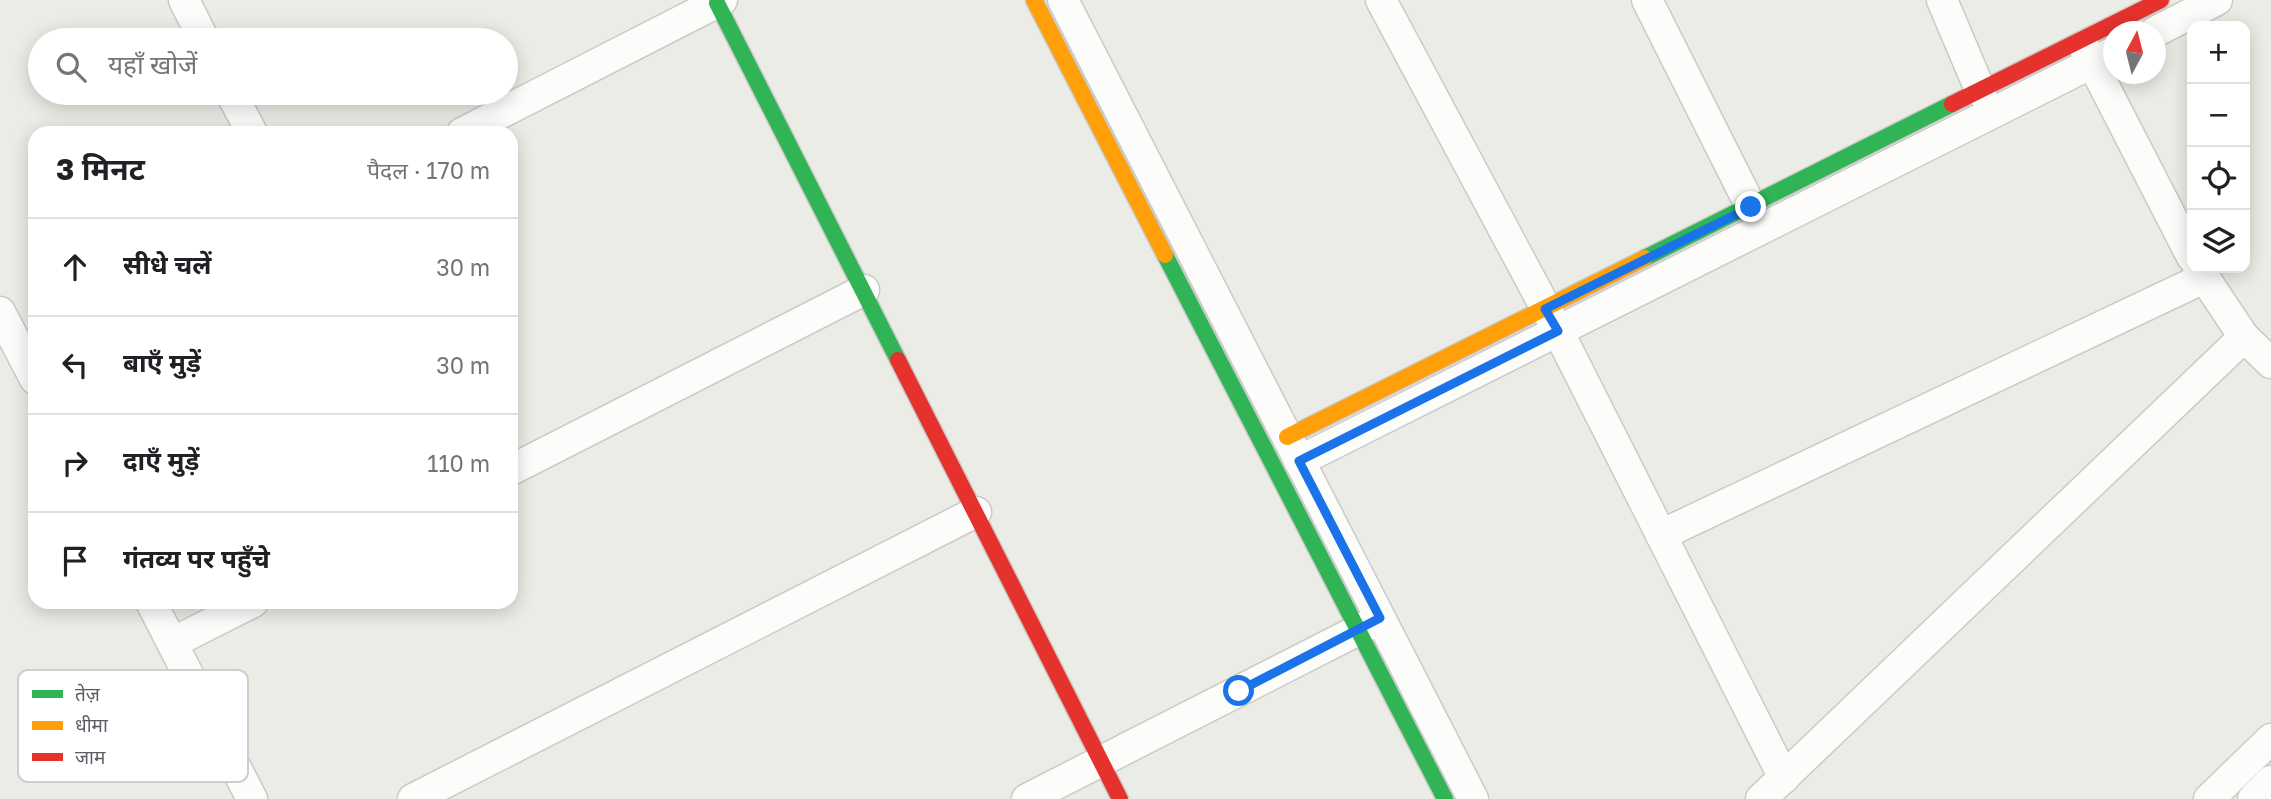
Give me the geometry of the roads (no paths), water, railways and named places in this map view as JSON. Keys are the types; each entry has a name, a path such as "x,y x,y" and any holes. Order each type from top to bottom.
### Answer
{"street":[{"path":"184,0 198,28"},
{"path":"1034,0 1369,624 1473,799"},
{"path":"1063,0 1293,449 1445,799"},
{"path":"1381,0 1552,320 1784,778"},
{"path":"1647,0 1751,207"},
{"path":"1942,0 1981,92"},
{"path":"1293,449 2096,52 2161,0"},
{"path":"2166,26 2217,0"},
{"path":"518,104 719,1 1120,799"},
{"path":"1552,320 1751,207 1981,92 2096,52"},
{"path":"2096,52 2187,244"},
{"path":"237,105 248,126"},
{"path":"476,126 517,105"},
{"path":"1661,535 2187,272"},
{"path":"2202,273 2244,337 2271,363"},
{"path":"518,466 863,290"},
{"path":"0,312 28,366"},
{"path":"1762,799 2244,337"},
{"path":"413,799 976,512"},
{"path":"155,609 186,670"},
{"path":"172,643 239,609"},
{"path":"1027,799 1369,624"},
{"path":"2209,799 2271,739"},
{"path":"2253,799 2271,781"},
{"path":"243,782 252,799"}]}
